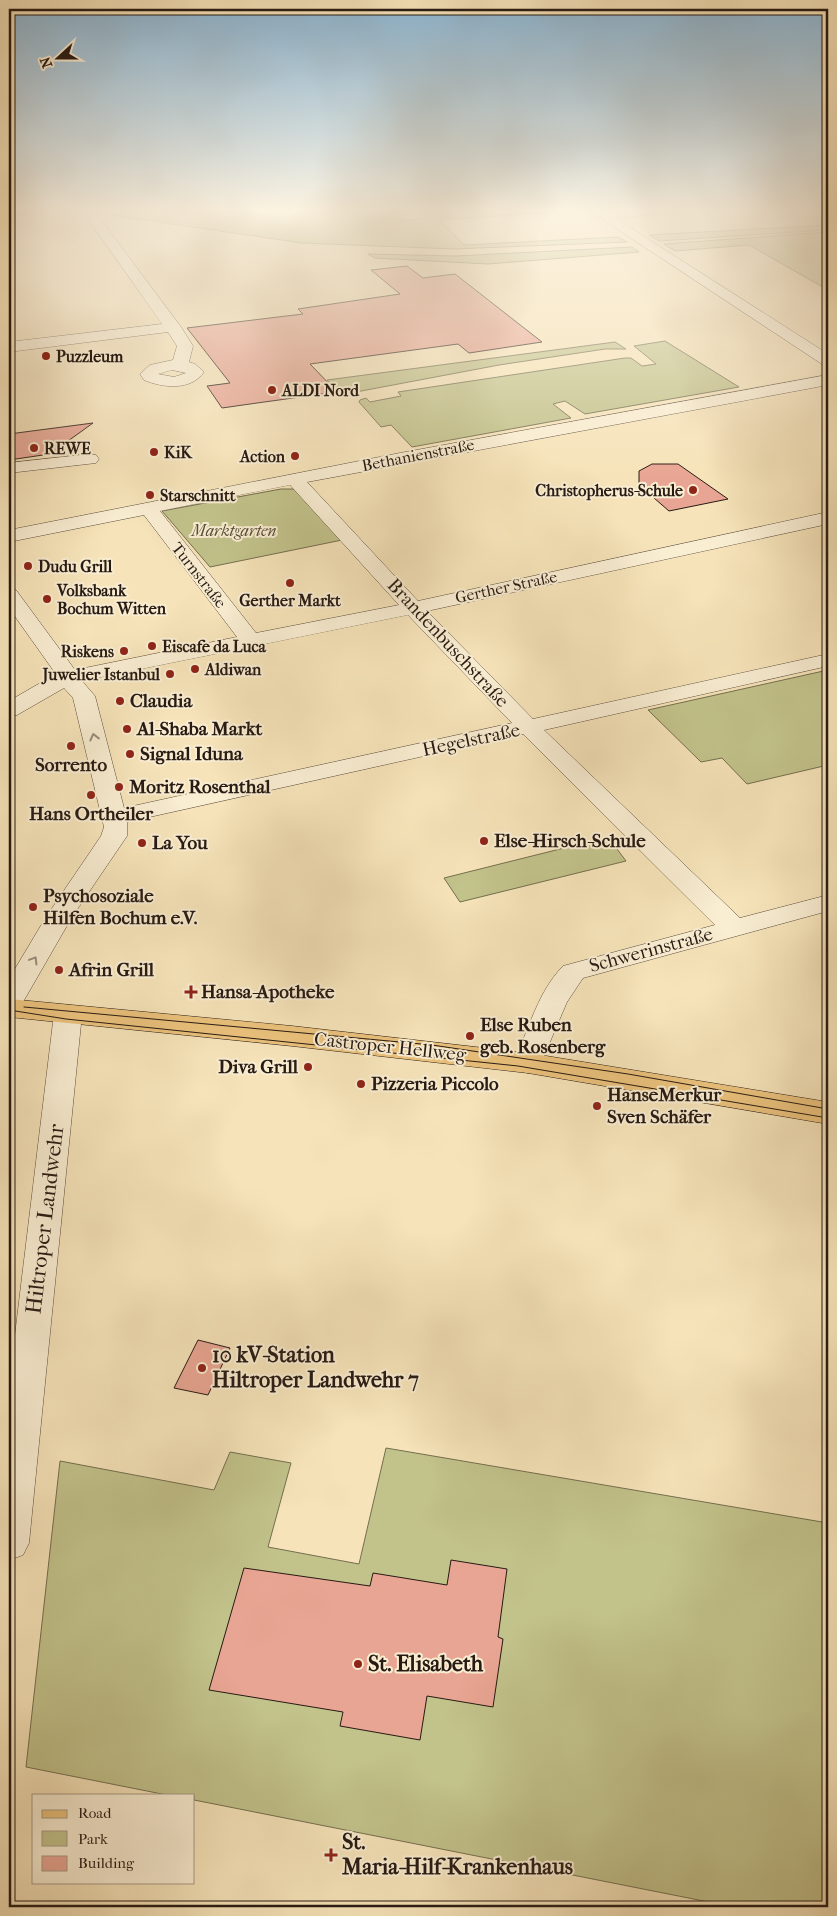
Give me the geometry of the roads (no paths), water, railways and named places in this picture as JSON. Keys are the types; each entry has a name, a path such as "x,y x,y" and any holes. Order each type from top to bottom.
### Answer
{"main road":[{"name":"Castroper Hellweg","path":"9,1008 367,1044 528,1063 828,1113"}],"street":[{"path":"152,298 185,346 180,365"},
{"path":"730,298 828,362"},
{"path":"9,347 173,327"},
{"name":"Bethanienstraße","path":"9,536 464,446 828,380"},
{"path":"9,468 90,459"},
{"name":"Brandenbuschstraße","path":"295,480 413,608 528,727 734,928"},
{"name":"Turnstraße","path":"148,508 250,641"},
{"name":"Gerther Straße","path":"9,710 66,678 413,608 828,518"},
{"path":"9,594 64,670 66,678 84,696 116,827 114,836 59,917 9,1002"},
{"name":"Hegelstraße","path":"114,818 828,660"},
{"name":"Schwerinstraße","path":"528,1063 558,992 566,978 573,972 828,903"},
{"name":"Hiltroper Landwehr","path":"9,1543 68,1014"}],"tram line":[{"path":"24,1007 432,1045 628,1074 828,1109"},
{"path":"9,1010 66,1019 518,1066 828,1118"}],"place":[{"name":"Puzzleum","path":"46,356"},
{"name":"ALDI Nord","path":"272,390"},
{"name":"REWE","path":"34,448"},
{"name":"KiK","path":"154,452"},
{"name":"Action","path":"295,456"},
{"name":"Christopherus-Schule","path":"693,490"},
{"name":"Starschnitt","path":"150,495"},
{"name":"Dudu Grill","path":"28,566"},
{"name":"Gerther Markt","path":"290,583"},
{"name":"Volksbank Bochum Witten","path":"47,599"},
{"name":"Eiscafe da Luca","path":"152,646"},
{"name":"Riskens","path":"124,651"},
{"name":"Aldiwan","path":"195,669"},
{"name":"Juwelier Istanbul","path":"170,674"},
{"name":"Claudia","path":"120,701"},
{"name":"Al-Shaba Markt","path":"127,729"},
{"name":"Sorrento","path":"71,746"},
{"name":"Signal Iduna","path":"130,754"},
{"name":"Moritz Rosenthal","path":"119,787"},
{"name":"Hans Ortheiler","path":"91,795"},
{"name":"Else-Hirsch-Schule","path":"484,841"},
{"name":"La You","path":"142,843"},
{"name":"Psychosoziale Hilfen Bochum e.V.","path":"33,907"},
{"name":"Afrin Grill","path":"59,970"},
{"name":"Hansa-Apotheke","path":"191,992"},
{"name":"Else Ruben geb. Rosenberg","path":"470,1036"},
{"name":"Diva Grill","path":"308,1067"},
{"name":"Pizzeria Piccolo","path":"361,1084"},
{"name":"HanseMerkur Sven Schäfer","path":"597,1106"},
{"name":"10 kV-Station Hiltroper Landwehr 7","path":"202,1368"},
{"name":"St. Elisabeth","path":"358,1664"},
{"name":"St. Maria-Hilf-Krankenhaus","path":"331,1855"}],"park label":[{"name":"Marktgarten","path":"234,530"}]}
